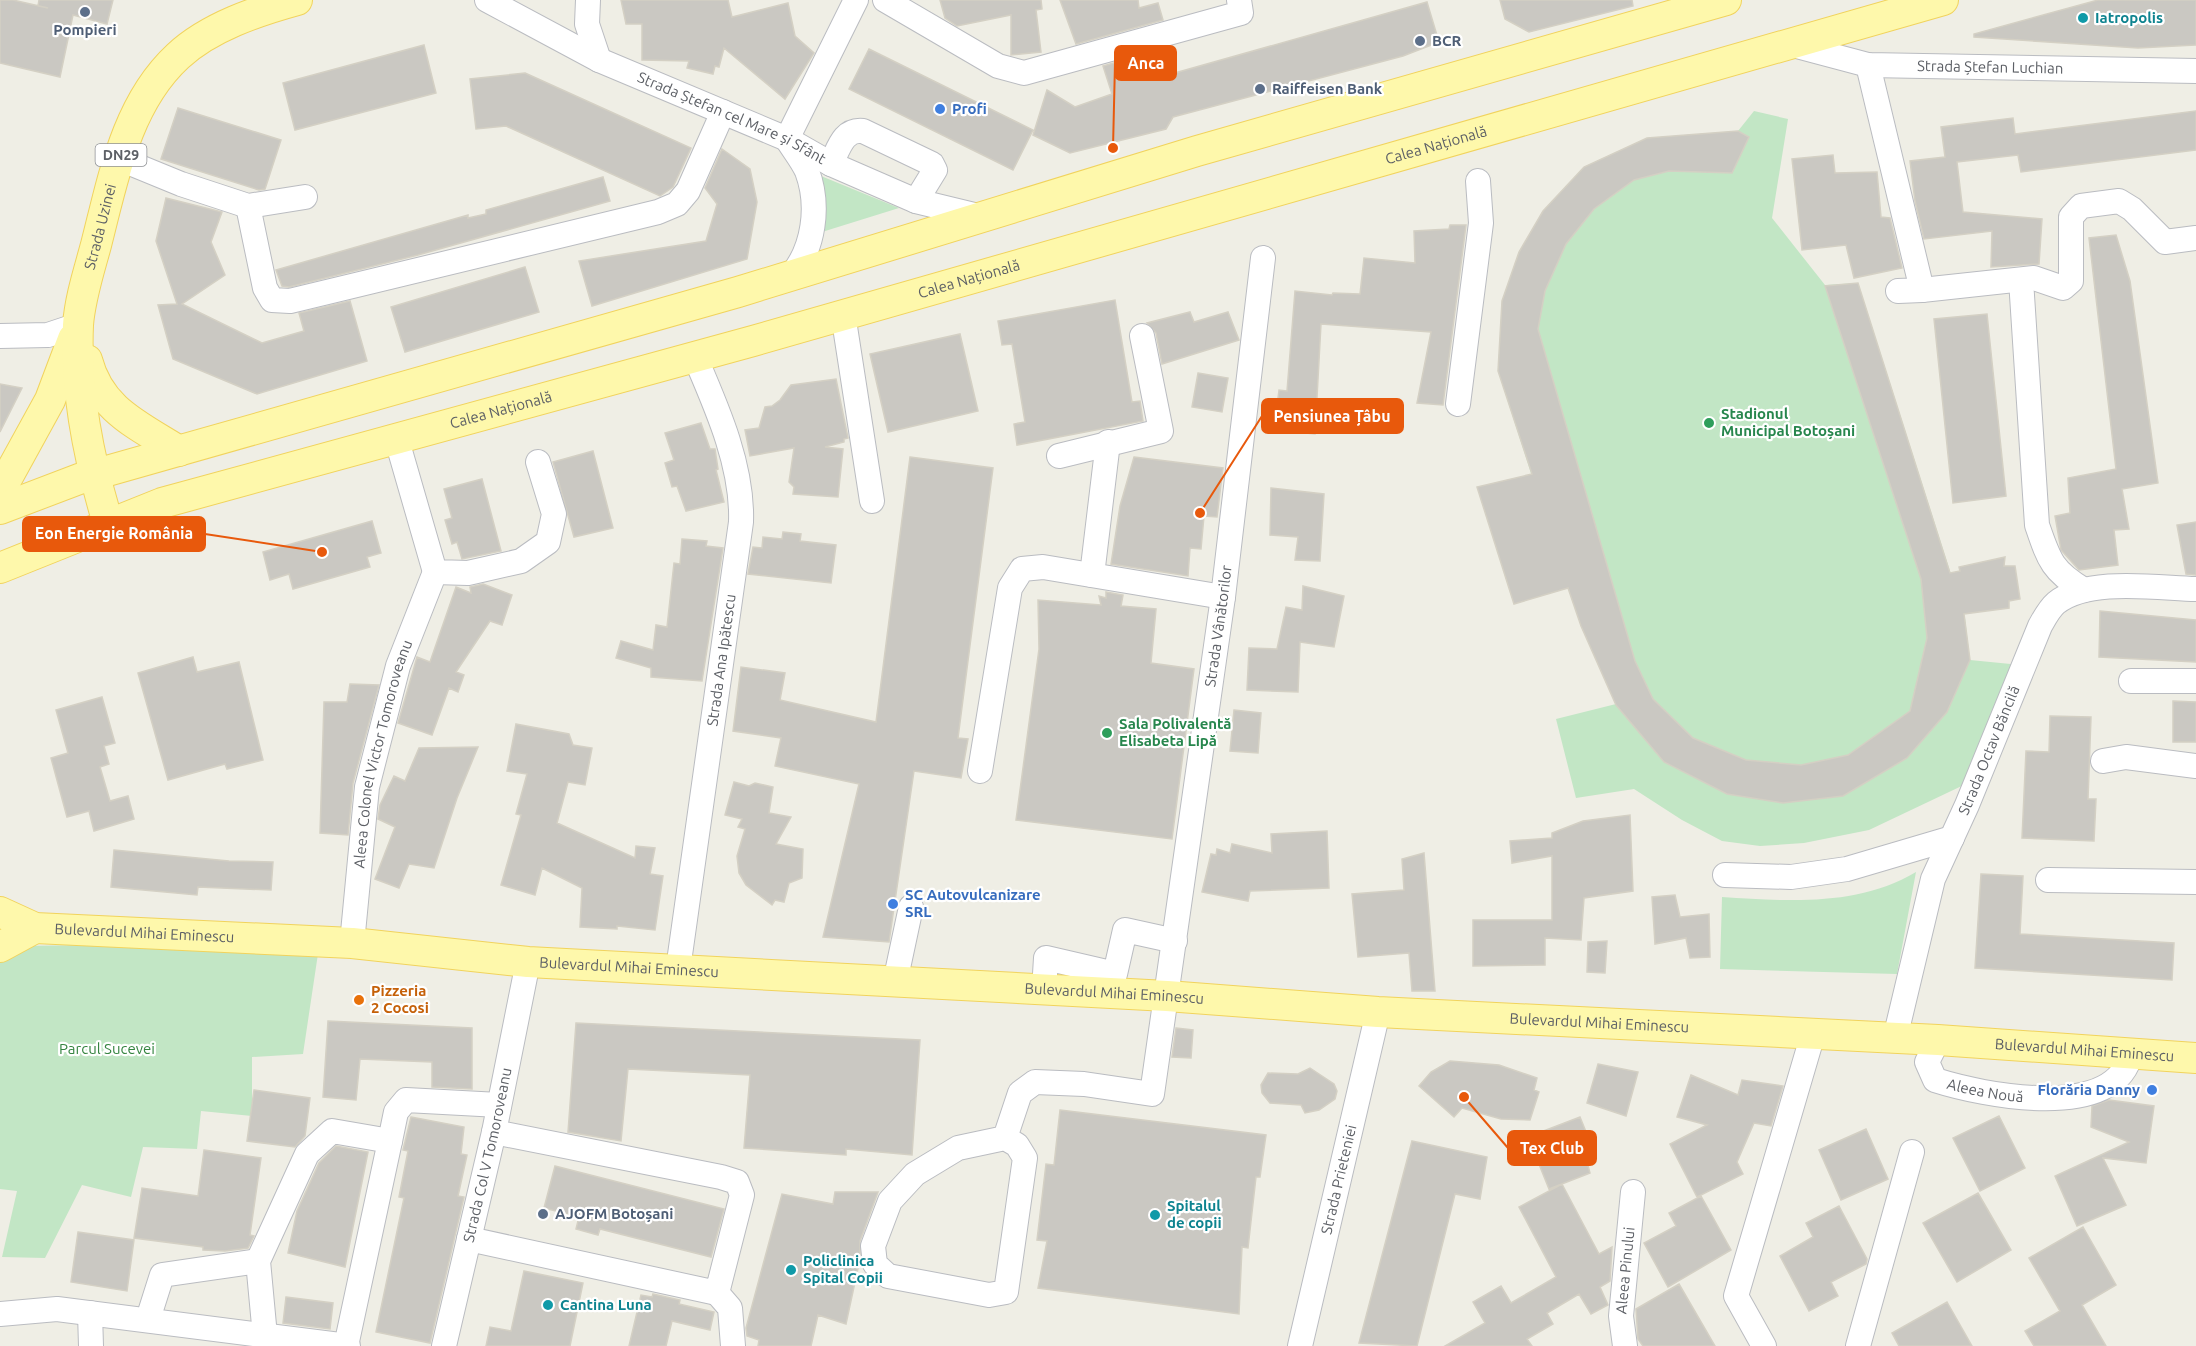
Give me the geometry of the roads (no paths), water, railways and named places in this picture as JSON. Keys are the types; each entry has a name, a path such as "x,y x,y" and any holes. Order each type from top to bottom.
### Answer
{"main road":[{"name":"DN29","path":"228,13 297,0"},
{"name":"Calea Națională","path":"0,565 179,451 790,277 1197,151 1726,0"},
{"name":"Calea Națională","path":"0,509 102,499 162,503 396,437 695,357 1943,0"},
{"name":"Strada Uzinei","path":"102,499 80,388 78,325 87,279 120,159 139,108 157,78 179,55 202,38 228,13"},
{"name":"DN29","path":"0,491 26,448 50,400 78,325"},
{"path":"78,325 90,370 107,403 127,419 179,451"},
{"name":"Bulevardul Mihai Eminescu","path":"0,912 35,928 352,943 528,962 1167,996 1378,1012 1938,1040 2196,1058"},
{"name":"Bulevardul Mihai Eminescu","path":"0,947 35,928"}],"street":[{"name":"Strada Ștefan cel Mare și Sfânt","path":"487,0 599,60 787,139 831,164 916,201 982,217"},
{"path":"588,0 587,24 599,60"},
{"path":"790,277 806,252 813,220 806,170 787,139 856,0"},
{"path":"885,0 998,66 1024,73 1241,13 1239,0"},
{"name":"Strada Ștefan Luchian","path":"1789,44 1868,65 2196,71"},
{"path":"1868,65 1922,290"},
{"path":"248,206 265,288 272,300 290,301 658,212 676,204 688,191 723,112"},
{"path":"831,164 846,134 854,130 863,131 932,164 935,170 916,201"},
{"path":"120,159 181,184 248,206 305,197"},
{"path":"1458,404 1481,223 1478,181"},
{"path":"1898,291 2034,278 2063,288 2071,281 2071,217 2081,206 2119,201 2132,209 2165,242 2196,238"},
{"name":"Strada Vânătorilor","path":"1005,1138 1020,1092 1035,1082 1084,1084 1152,1094 1223,597 1263,258"},
{"path":"2021,280 2037,525 2049,561 2061,576 2084,590"},
{"path":"843,314 872,501"},
{"path":"0,336 48,335 78,325"},
{"path":"1059,456 1108,442 1161,431 1142,336"},
{"name":"Strada Ana Ipătescu","path":"678,969 741,522 742,499 716,407 695,357"},
{"path":"396,437 435,572 468,573 521,561 548,542 554,514 538,462"},
{"path":"1092,575 1108,442"},
{"path":"980,771 1010,588 1022,569 1043,567 1223,597"},
{"name":"Aleea Colonel Victor Tomoroveanu","path":"352,943 367,787 398,666 435,572"},
{"name":"Strada Octav Băncilă","path":"1895,1038 1933,879 2040,626 2056,603 2084,590 2116,586 2196,590"},
{"path":"2131,681 2196,681"},
{"path":"2103,761 2126,757 2196,766"},
{"path":"1725,875 1791,877 1846,869 1952,838"},
{"path":"2048,880 2196,882"},
{"path":"895,982 911,907"},
{"path":"1044,990 1046,958 1115,974 1125,930 1175,941"},
{"name":"Strada Col V Tomoroveanu","path":"444,1346 494,1132 528,962"},
{"name":"Strada Prieteniei","path":"1300,1346 1378,1012"},
{"path":"1764,1346 1736,1296 1813,1034"},
{"name":"Aleea Nouă","path":"1938,1040 1927,1062 1935,1080 1984,1094 2047,1099 2077,1095 2107,1086 2128,1068 2131,1052"},
{"path":"0,1314 57,1309 347,1346 396,1112 406,1100 499,1105"},
{"path":"266,1336 258,1261 307,1154 332,1131 390,1141"},
{"path":"494,1132 737,1182 742,1195 717,1293"},
{"path":"1005,1138 1017,1144 1025,1158 1011,1274 1006,1292 989,1295 888,1276 875,1264 873,1246 890,1201 915,1174 958,1148 1005,1138"},
{"path":"1858,1346 1912,1152"},
{"name":"Aleea Pinului","path":"1625,1346 1621,1316 1634,1192"},
{"path":"469,1239 717,1293 730,1308 733,1346"},
{"path":"148,1319 162,1275 258,1261"},
{"path":"90,1313 91,1346"}],"place":[{"name":"Pompieri","path":"85,12"},
{"name":"Iatropolis","path":"2083,18"},
{"name":"BCR","path":"1420,41"},
{"name":"Raiffeisen Bank","path":"1260,89"},
{"name":"Profi","path":"940,109"},
{"name":"Anca","path":"1113,148"},
{"name":"Stadionul Municipal Botoșani","path":"1709,423"},
{"name":"Pensiunea Țâbu","path":"1200,513"},
{"name":"Eon Energie România","path":"322,552"},
{"name":"Sala Polivalentă Elisabeta Lipă","path":"1107,733"},
{"name":"SC Autovulcanizare SRL","path":"893,904"},
{"name":"Pizzeria 2 Cocosi","path":"359,1000"},
{"name":"Florăria Danny","path":"2152,1090"},
{"name":"Tex Club","path":"1464,1097"},
{"name":"AJOFM Botoșani","path":"543,1214"},
{"name":"Spitalul de copii","path":"1155,1215"},
{"name":"Policlinica Spital Copii","path":"791,1270"},
{"name":"Cantina Luna","path":"548,1305"}],"park label":[{"name":"Parcul Sucevei","path":"107,1049"}]}
